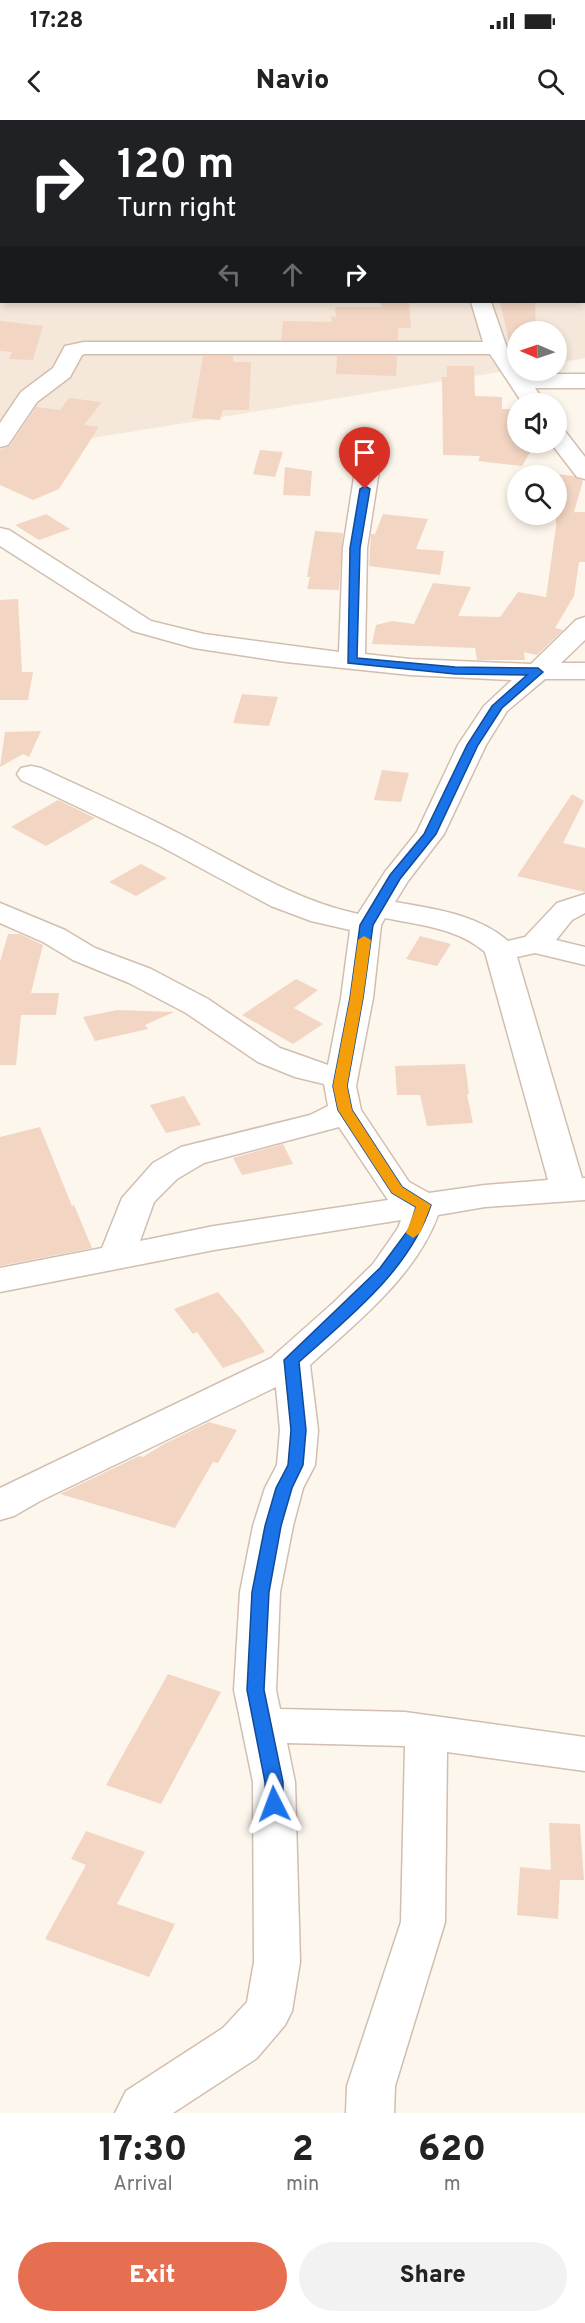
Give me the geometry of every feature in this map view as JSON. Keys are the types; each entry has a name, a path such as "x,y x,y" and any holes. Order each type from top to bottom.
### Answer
{"street":[{"path":"482,303 496,348 507,363"},
{"path":"0,440 29,397 62,372 73,351 84,348 496,348"},
{"path":"520,381 528,393"},
{"path":"567,381 585,381"},
{"path":"567,441 585,446"},
{"path":"352,661 355,548 371,445"},
{"path":"567,449 585,472"},
{"path":"0,535 142,626 203,642 352,661 455,671 585,671"},
{"path":"116,1257 139,1198 165,1171 193,1155 321,1123 343,1094 372,917 395,878 430,834 472,745 498,706 538,672 585,625"},
{"path":"0,1280 214,1238 424,1205 486,1196 577,1190 500,952 490,939 470,928 372,917 322,915 282,900 170,840 31,774"},
{"path":"535,944 551,927 559,914 571,906 585,903"},
{"path":"0,912 54,936 84,954 140,976 197,1006 269,1055 306,1070 343,1094 397,1190 424,1205"},
{"path":"500,952 535,944 585,956"},
{"path":"0,1506 26,1491 230,1395 284,1366 346,1312 385,1272 416,1230 424,1205"},
{"path":"140,2113 143,2106 240,2043 269,2012 277,1962 274,1782 255,1690 260,1592 273,1526 284,1488 296,1465 299,1430 291,1360"},
{"path":"263,1726 405,1729 585,1754"},
{"path":"370,2113 371,2086 423,1922 426,1732"}],"shaded area":[{"path":"0,303 585,303 585,358 567,361 567,321 507,321 507,371 0,453"}],"building":[{"path":"381,303 409,303 411,328 398,328 398,340 281,340 283,321 332,322 331,316 336,317 335,307 382,307"},
{"path":"500,303 535,303 536,321 507,321 507,333"},
{"path":"0,321 43,326 33,360 9,359 12,352 0,351"},
{"path":"203,356 233,356 233,362 251,362 249,410 223,410 220,420 192,418"},
{"path":"337,356 397,356 396,376 336,374"},
{"path":"447,366 474,366 475,396 502,397 502,409 507,409 507,453 530,453 523,465 478,461 480,456 443,455 442,377 447,377"},
{"path":"69,398 102,402 84,425 99,427 59,489 33,500 0,485 0,450 10,446 36,407 60,410"},
{"path":"260,450 283,452 275,477 253,474"},
{"path":"285,467 312,471 310,496 283,495"},
{"path":"567,475 574,476 583,481 574,512 585,512 585,562 579,562 574,596 555,628 563,630 537,655 524,652 525,660 477,660 475,648 372,644 376,625 392,621 414,624 433,583 471,587 458,616 500,617 518,592 546,597 556,525 567,525"},
{"path":"46,514 70,529 39,540 15,525"},
{"path":"383,514 428,519 416,549 444,551 440,575 369,566 371,534 375,534"},
{"path":"315,531 343,533 339,590 307,589"},
{"path":"18,599 22,672 33,672 28,700 0,700 0,600"},
{"path":"242,694 278,697 269,726 233,723"},
{"path":"41,731 29,757 23,754 0,767 5,732"},
{"path":"382,770 409,773 401,802 374,800"},
{"path":"572,794 584,801 563,843 585,848 585,892 517,876"},
{"path":"58,800 95,818 46,846 11,827"},
{"path":"141,864 167,878 136,896 109,882"},
{"path":"8,934 20,934 43,945 31,993 59,993 56,1015 21,1015 16,1065 0,1065 0,962"},
{"path":"420,936 451,944 437,966 406,959"},
{"path":"296,979 318,990 294,1008 323,1024 293,1044 242,1015"},
{"path":"117,1010 174,1012 145,1025 148,1029 95,1041 83,1017"},
{"path":"465,1064 469,1094 467,1094 473,1123 427,1126 420,1095 397,1095 395,1066"},
{"path":"184,1096 201,1125 166,1133 150,1105"},
{"path":"40,1127 92,1248 0,1266 0,1137"},
{"path":"283,1144 293,1164 242,1175 233,1158"},
{"path":"218,1292 265,1352 223,1368 197,1332 193,1334 174,1309"},
{"path":"209,1422 237,1430 218,1463 213,1462 175,1528 60,1494 139,1456 143,1457"},
{"path":"168,1674 221,1692 161,1804 106,1785"},
{"path":"549,1823 580,1824 584,1880 560,1880 558,1919 517,1915 520,1867 551,1870"},
{"path":"86,1831 145,1852 117,1904 175,1924 149,1977 45,1939 86,1865 71,1859"}],"slow traffic":[{"path":"364,940 357,998 340,1086 345,1110 397,1190 424,1205 413,1233"}],"route":[{"path":"274,1804 274,1782 255,1690 260,1592 273,1526 284,1488 296,1465 299,1430 291,1360 346,1312 385,1272 416,1230 424,1205 397,1190 345,1110 340,1086 357,998 366,925 395,878 430,834 472,745 498,706 538,672 455,671 352,661 355,548 365,489"}]}
